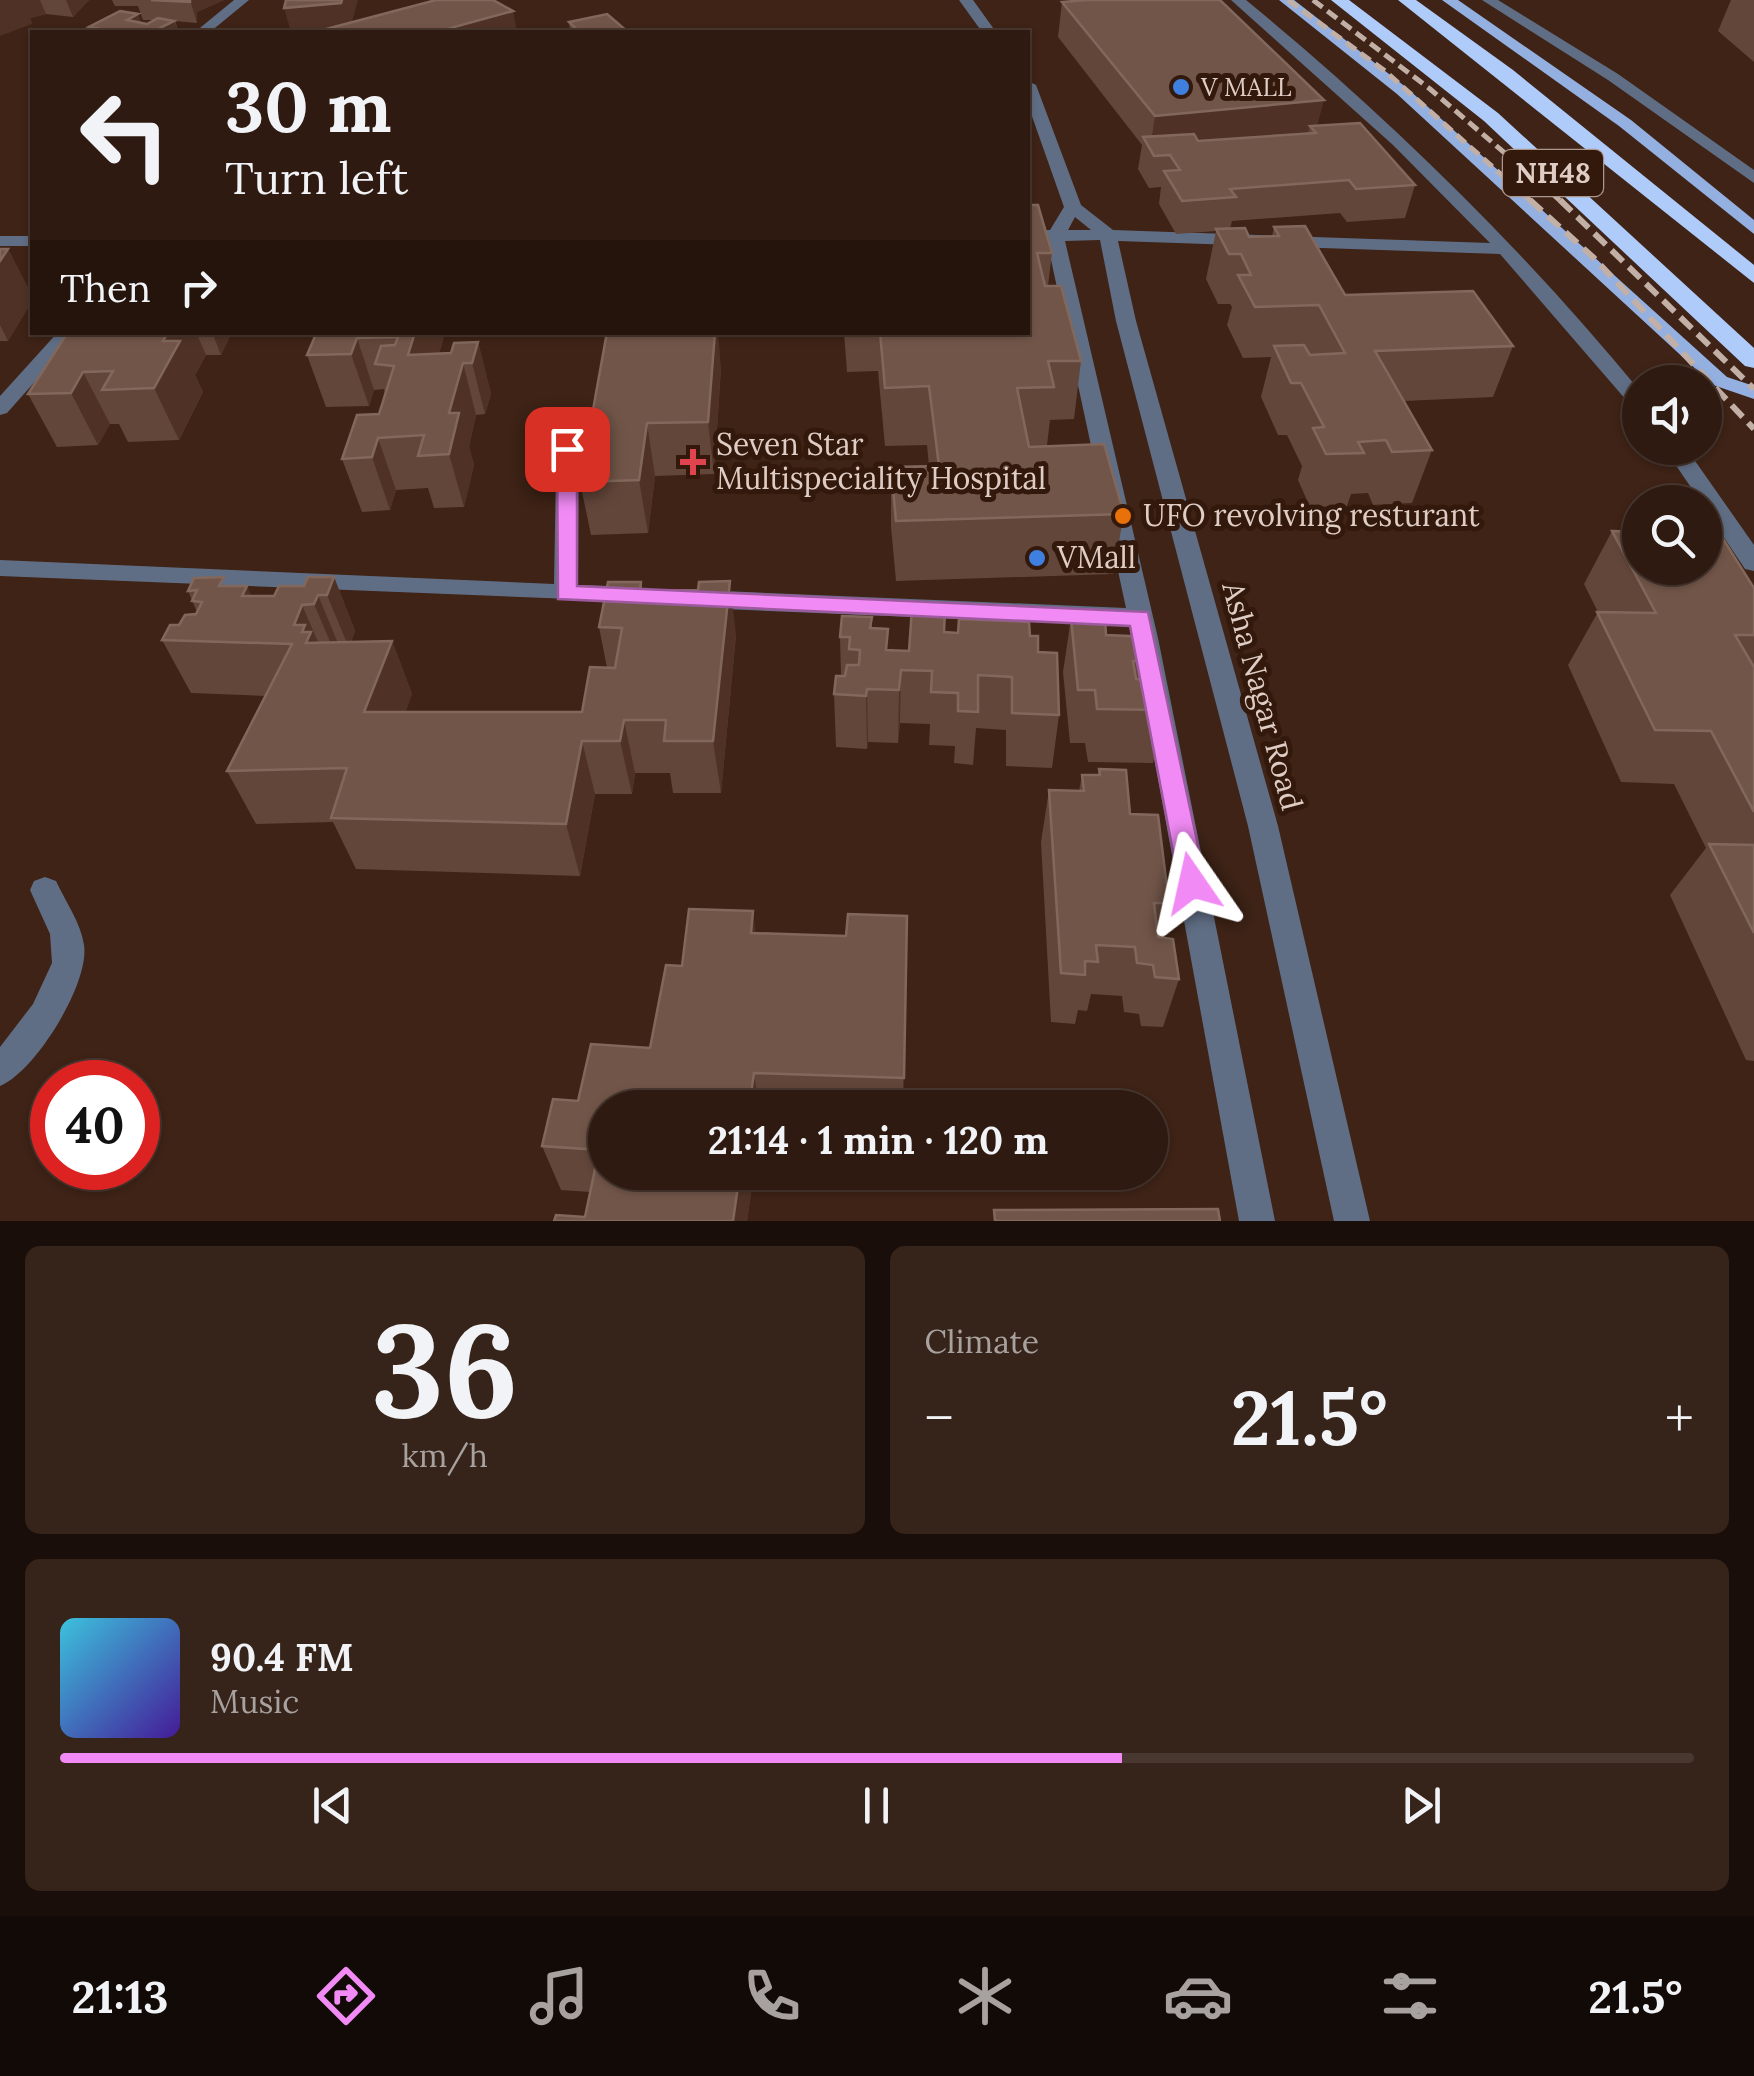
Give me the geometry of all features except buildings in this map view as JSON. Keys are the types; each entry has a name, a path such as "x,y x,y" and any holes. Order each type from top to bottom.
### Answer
{"highway":[{"name":"NH48","path":"1340,0 1491,118 1754,361"},
{"name":"NH48","path":"1406,0 1507,74 1754,276"}],"main road":[{"path":"1286,0 1402,91 1720,381 1754,392"},
{"path":"1449,0 1626,123 1754,229"}],"street":[{"path":"204,30 242,0"},
{"path":"966,0 988,30"},
{"path":"1238,0 1289,42 1508,250 1622,383"},
{"path":"1489,0 1613,78 1754,178"},
{"path":"1030,91 1073,207 1108,235"},
{"path":"1041,236 1073,207"},
{"path":"1041,236 1108,235 1508,250"},
{"name":"Asha Nagar Road","path":"1108,235 1126,321 1263,826 1352,1221"},
{"path":"1041,236 1140,618 1257,1221"},
{"path":"0,241 30,241"},
{"path":"0,409 66,335"},
{"path":"566,593 568,413"},
{"path":"1686,465 1754,563"},
{"path":"0,568 1140,618"},
{"path":"0,1070 16,1057 51,1004 68,948 44,890"}],"railway":[{"path":"1288,0 1385,71 1533,203"},
{"path":"1313,0 1430,89 1563,203"},
{"path":"1530,200 1594,258 1754,429"},
{"path":"1560,200 1754,389"}],"place":[{"name":"V MALL","path":"1181,87"},
{"name":"Seven Star Multispeciality Hospital","path":"693,462"},
{"name":"UFO revolving resturant","path":"1123,516"},
{"name":"VMall","path":"1037,558"}],"route":[{"path":"567,449 566,593 1140,618 1192,883"}]}
